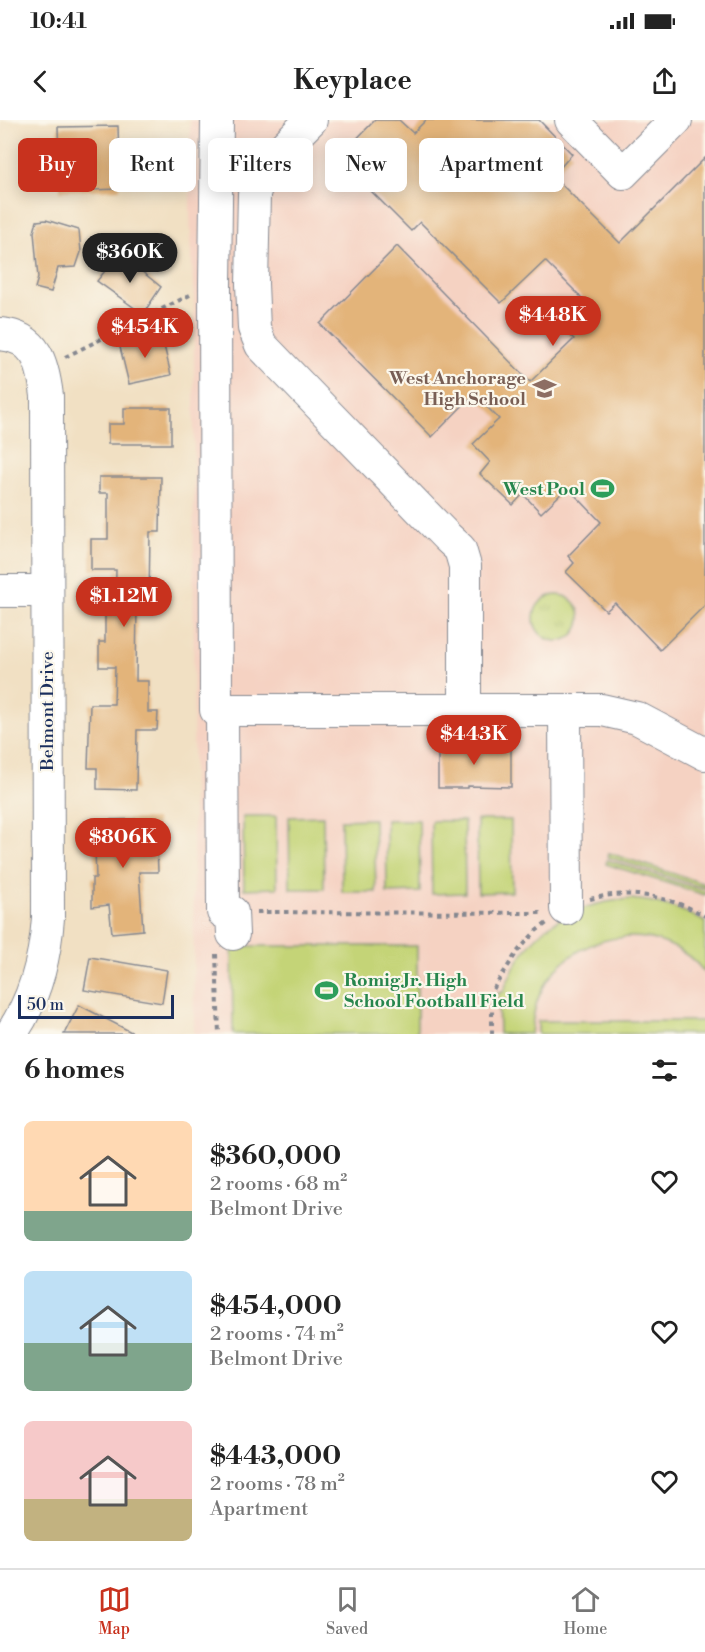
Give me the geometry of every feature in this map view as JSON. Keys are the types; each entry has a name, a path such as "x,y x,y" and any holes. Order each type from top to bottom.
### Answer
{"street":[{"path":"217,120 216,710 602,710 636,718 705,754"},
{"path":"571,120 623,172 675,120"},
{"path":"298,132 260,175 254,194 252,284 254,328 261,345 460,549 465,566 465,710"},
{"name":"Belmont Drive","path":"0,334 17,338 32,346 43,368 48,396 48,918 43,960 31,998 11,1034"},
{"path":"0,591 47,591"},
{"path":"222,710 223,912 227,931"},
{"path":"557,911 565,710"}],"path":[{"path":"43,368 197,292"},
{"path":"219,1034 217,960 227,931 557,911"}],"shaded area":[{"name":"West Anchorage High School","path":"190,120 705,120 705,1034 194,1034 194,305 190,192 196,192 196,138 190,138"}],"green space":[{"path":"557,595 573,602 580,618 573,634 557,641 541,634 534,618 541,602"},
{"path":"243,816 276,816 277,888 244,889"},
{"path":"323,816 324,889 290,889 289,817"},
{"path":"374,819 376,892 342,892 341,820"},
{"path":"386,820 419,820 420,892 387,893"},
{"path":"477,820 511,820 512,892 478,893"},
{"path":"431,821 464,821 465,893 432,894"},
{"path":"609,853 705,884 705,888 608,857"},
{"path":"607,860 705,891 705,895 606,864"},
{"path":"630,899 669,906 705,922 705,973 688,956 668,944 647,938 624,937 602,941 581,950 562,963 547,981 536,1006 531,1034 499,1034 498,993 503,992 512,971 536,937 551,924 586,907"},
{"name":"Romig Jr. High School Football Field","path":"232,946 417,946 417,1034 233,1034"},
{"path":"538,1021 705,1021 705,1034 538,1034"}],"building":[{"name":"West Anchorage High School","path":"375,120 399,120 413,133 426,120 539,120 556,138 419,138 419,192 564,192 564,187 620,243 705,158 705,605 660,650 615,603 606,611 566,572 574,563 568,556 601,522 580,500 567,488 541,513 523,494 513,505 480,474 490,462 473,444 499,419 474,394 432,437 320,324 397,246 530,382 574,339 558,324 583,299 545,261 501,303 420,222 411,231 372,192 407,192 407,138 357,138"},
{"path":"118,126 118,138 109,138 109,189 97,190 97,138 58,138 58,127"},
{"name":"West Anchorage High School","path":"564,146 572,154 564,163"},
{"path":"46,220 79,230 81,252 76,267 58,268 51,292 35,288 38,278 34,232 37,221"},
{"path":"119,253 161,287 143,314 97,281"},
{"path":"161,333 171,375 129,384 119,343"},
{"path":"124,408 171,408 171,444 108,444 108,424 124,424"},
{"path":"99,477 161,477 160,532 150,532 149,601 137,601 136,681 148,681 148,712 158,712 157,730 137,730 136,790 97,789 97,768 88,768 90,704 114,704 115,667 99,667 99,642 105,642 105,613 115,613 116,570 91,570 91,539 108,539 108,493 99,493"},
{"path":"438,745 511,746 511,787 438,788"},
{"path":"156,819 158,872 139,872 143,930 112,933 109,905 92,907 92,878 96,878 94,820"},
{"path":"90,957 167,970 162,1003 84,990"},
{"path":"79,1005 135,1034 64,1034"}],"place":[{"name":"West Anchorage High School","path":"544,388"},
{"name":"West Pool","path":"603,489"},
{"name":"Romig Jr. High School Football Field","path":"326,990"}]}
